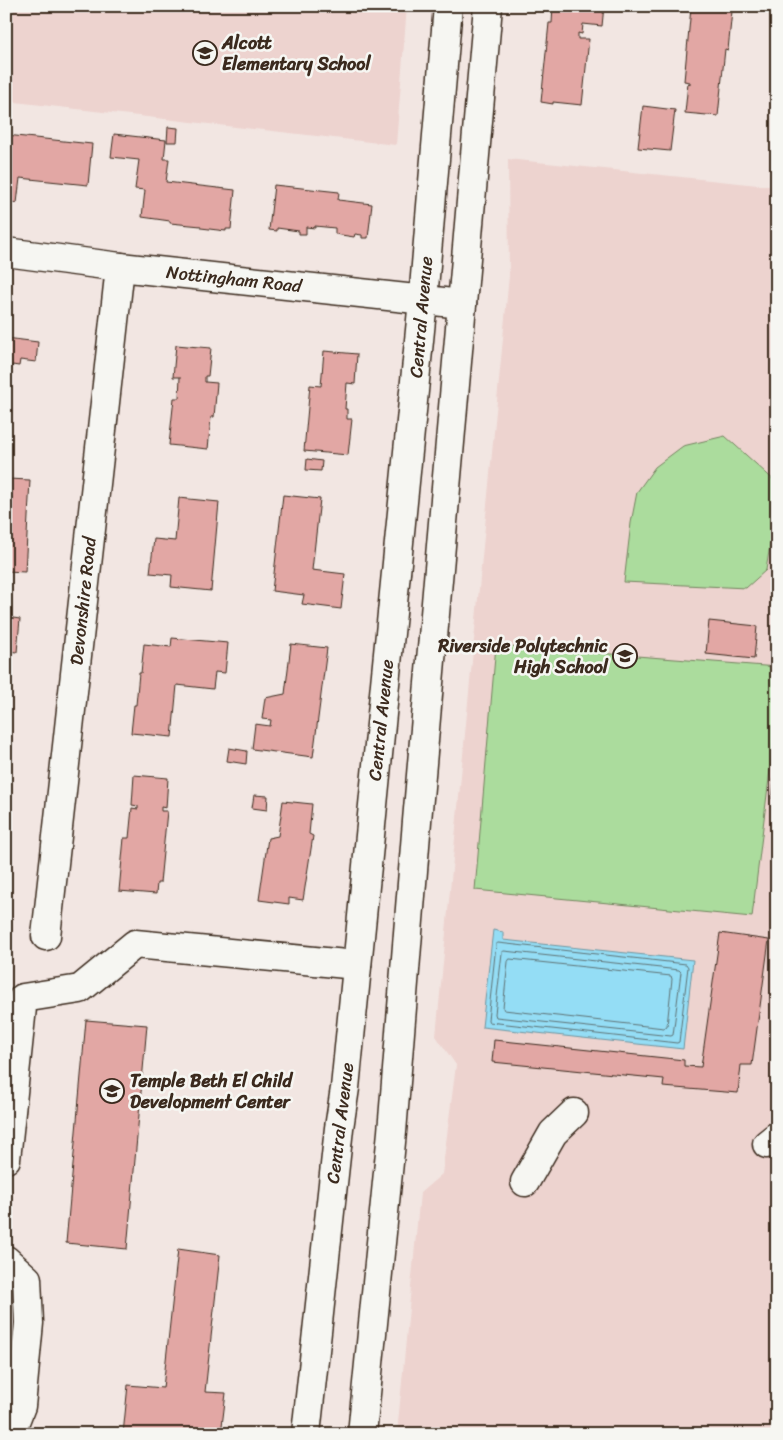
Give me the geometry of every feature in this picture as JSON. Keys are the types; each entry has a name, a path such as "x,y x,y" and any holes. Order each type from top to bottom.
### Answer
{"main road":[{"name":"Central Avenue","path":"306,1434 345,1088 423,300 448,6"},
{"path":"362,1434 392,1132 488,6"},
{"name":"Nottingham Road","path":"6,252 120,267 462,304"},
{"name":"Devonshire Road","path":"46,936 120,267"},
{"path":"6,1159 24,998 80,989 135,944 357,965"},
{"path":"525,1182 553,1133 574,1114"},
{"path":"6,1260 28,1279 29,1323 21,1406 14,1424 6,1428"}],"shaded area":[{"name":"Alcott Elementary School","path":"6,6 407,6 396,145 6,101"},
{"name":"Riverside Polytechnic High School","path":"508,159 777,187 777,1434 397,1434 420,1193 442,1174 456,1065 436,1036 509,276"}],"green space":[{"path":"725,436 777,483 777,502 766,570 746,588 624,582 631,523 637,492 655,467 683,446"},
{"path":"496,645 777,667 777,713 752,917 475,890"}],"water":[{"path":"493,930 503,932 503,940 693,960 683,1049 482,1027"}],"building":[{"path":"553,6 604,6 602,26 583,24 582,34 578,33 578,39 589,39 582,105 541,102 549,23 552,23"},
{"path":"691,8 732,11 728,50 725,49 718,116 685,113 688,83 690,84 690,82 684,81"},
{"path":"643,106 675,110 670,151 638,148"},
{"path":"168,127 178,128 177,142 167,142"},
{"path":"114,134 166,140 164,159 169,159 166,182 235,190 231,229 226,229 226,231 201,228 201,226 170,223 170,221 142,217 145,190 135,189 139,160 111,157"},
{"path":"6,135 92,144 88,185 20,178 17,203 6,201"},
{"path":"274,185 339,192 338,200 372,204 368,238 362,238 362,235 355,234 354,237 335,234 335,228 315,226 315,228 306,227 306,234 299,234 299,231 277,228 277,231 269,230"},
{"path":"6,338 38,342 36,362 20,360 19,366 12,365 11,371 6,370"},
{"path":"176,345 211,348 208,376 205,376 205,382 217,383 214,417 211,417 208,449 169,445 174,398 179,398 180,377 173,377"},
{"path":"324,351 357,354 355,384 347,383 345,409 347,409 347,419 352,419 348,455 304,451 310,385 321,386"},
{"path":"307,459 322,461 321,471 306,470"},
{"path":"8,479 30,480 25,572 6,571"},
{"path":"283,495 320,499 312,570 345,574 341,609 302,604 304,595 272,591"},
{"path":"179,498 219,502 211,591 171,587 172,575 150,573 154,539 175,541"},
{"path":"6,617 20,619 17,652 6,651"},
{"path":"709,621 757,626 754,659 706,654"},
{"path":"172,638 228,643 225,673 215,672 213,689 177,685 172,737 131,733 144,644 171,647"},
{"path":"291,644 327,648 313,757 252,749 255,724 270,726 271,720 262,719 265,698 285,694"},
{"path":"229,748 247,751 246,764 227,761"},
{"path":"775,769 777,769 777,799 772,799"},
{"path":"134,775 168,778 166,808 161,807 161,811 167,811 160,883 157,883 156,894 119,891 124,838 129,838 132,808 138,809 138,806 132,805"},
{"path":"254,795 268,796 267,810 252,808"},
{"path":"283,801 312,804 309,834 313,836 303,900 289,898 289,904 259,900 268,838 278,836"},
{"path":"720,933 769,940 752,1065 741,1065 738,1093 663,1087 664,1079 492,1062 494,1040 684,1060 684,1066 701,1067"},
{"path":"86,1020 147,1025 127,1249 66,1243"},
{"path":"178,1249 220,1255 205,1392 226,1393 221,1434 123,1434 128,1385 163,1388"}],"place":[{"name":"Alcott Elementary School","path":"205,53"},
{"name":"Riverside Polytechnic High School","path":"625,656"},
{"name":"Temple Beth El Child Development Center","path":"112,1091"}]}
